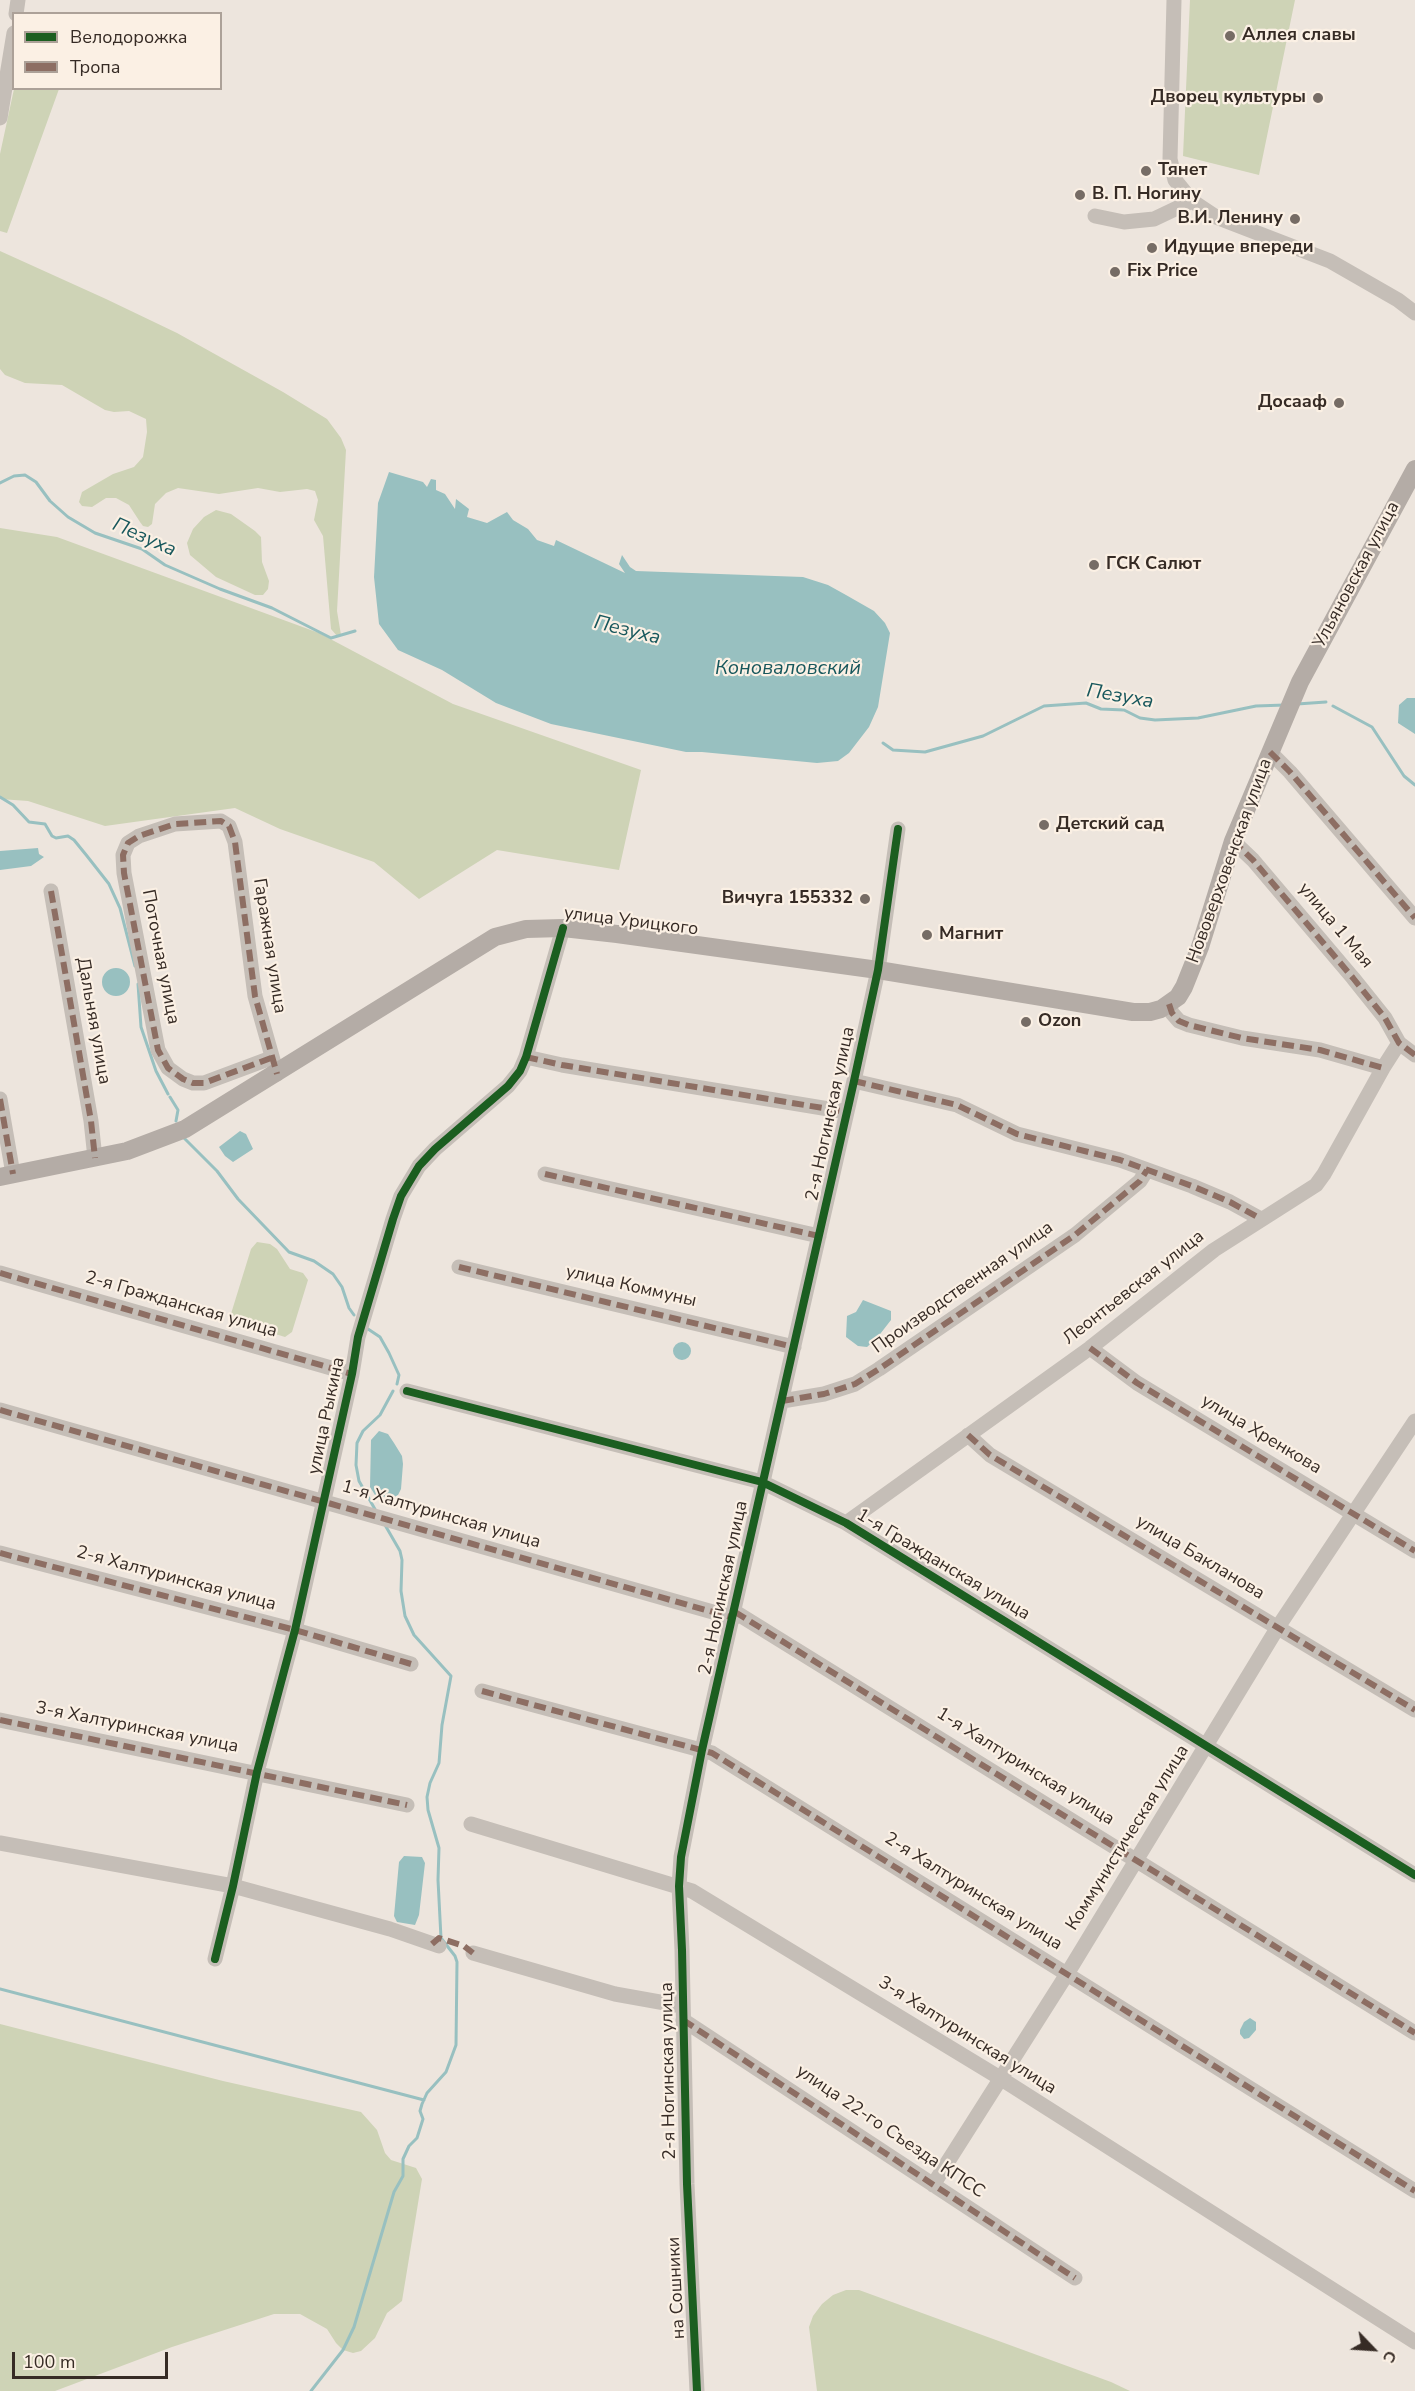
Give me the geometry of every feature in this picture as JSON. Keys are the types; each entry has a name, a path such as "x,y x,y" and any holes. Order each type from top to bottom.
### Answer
{"main road":[{"name":"Ульяновская улица","path":"1300,682 1415,469"},
{"name":"Нововерховенская улица","path":"1169,1004 1178,997 1184,987 1200,946 1233,841 1300,682"},
{"name":"улица Урицкого","path":"7,1175 127,1151 185,1129 274,1066 495,937 526,929 563,928 878,970 1133,1012 1150,1012 1169,1004"}],"street":[{"path":"1174,0 1170,159 1175,180 1192,201 1216,217 1330,261 1398,300 1415,313"},
{"path":"0,118 12,45"},
{"path":"1095,216 1124,222 1154,219 1192,201"},
{"path":"1270,752 1290,772 1415,918"},
{"name":"Поточная улица","path":"226,823 221,821 175,824 139,836 128,843 123,855 131,910 158,1050 168,1068 193,1083 204,1083 274,1066"},
{"name":"Гаражная улица","path":"226,823 235,842 255,996 274,1066"},
{"name":"2-я Ногинская улица","path":"687,2184 679,1886 686,1824 848,1112 878,970 898,829"},
{"name":"улица 1 Мая","path":"1233,841 1253,860 1353,978 1385,1018 1399,1043"},
{"name":"Дальняя улица","path":"51,891 91,1120 95,1158"},
{"name":"улица Рыкина","path":"215,1959 257,1772 295,1630 352,1374 358,1337 401,1196 410,1180 435,1149 508,1086 520,1071 563,928"},
{"path":"1169,1004 1172,1013 1179,1021 1189,1025 1242,1038 1320,1050 1383,1068"},
{"path":"1399,1043 1415,1055"},
{"name":"Леонтьевская улица","path":"846,1523 1090,1348 1214,1250 1316,1185 1399,1043"},
{"path":"526,1057 562,1065 848,1112"},
{"path":"854,1081 964,1107 1017,1134 1120,1160 1202,1190 1261,1219"},
{"path":"0,1099 7,1175"},
{"name":"Производственная улица","path":"782,1401 824,1394 855,1384 879,1369 1075,1235 1140,1181 1147,1170"},
{"path":"545,1174 819,1236"},
{"name":"улица Коммуны","path":"459,1267 794,1347"},
{"name":"2-я Гражданская улица","path":"0,1273 352,1374"},
{"name":"улица Хренкова","path":"1090,1348 1137,1383 1415,1551"},
{"name":"1-я Гражданская улица","path":"407,1391 762,1482 846,1523 1415,1875"},
{"name":"1-я Халтуринская улица","path":"0,1410 324,1503 735,1615 1415,2033"},
{"name":"Коммунистическая улица","path":"933,2185 1067,1974 1278,1627 1415,1421"},
{"name":"улица Бакланова","path":"968,1435 990,1455 1415,1710"},
{"name":"2-я Халтуринская улица","path":"0,1553 295,1630 411,1664"},
{"name":"2-я Халтуринская улица","path":"482,1690 669,1743 702,1750 725,1761 1415,2191"},
{"name":"3-я Халтуринская улица","path":"0,1720 407,1805"},
{"name":"3-я Халтуринская улица","path":"471,1824 692,1891 1000,2078 1415,2342"},
{"path":"0,1843 233,1886 390,1929 438,1946"},
{"name":"улица 22-го Съезда КПСС","path":"473,1953 682,2013 933,2185 1075,2278"},
{"name":"на Сошники","path":"687,2184 697,2391"}],"green space":[{"path":"1190,0 1295,0 1259,175 1183,156"},
{"path":"14,90 59,90 7,233 0,231 0,154"},
{"path":"0,251 177,333 327,419 341,438 346,450 337,611 341,635 337,636 331,629 323,536 314,520 318,500 315,491 307,489 280,492 258,488 219,494 178,488 166,493 155,504 152,524 148,527 143,526 129,505 116,498 106,498 92,507 82,506 79,502 82,492 113,474 134,467 143,457 147,432 146,419 129,411 105,410 62,385 25,383 5,375 0,369"},
{"path":"216,510 231,514 261,537 262,562 269,581 268,589 263,595 255,595 216,577 190,555 187,543 193,529 204,517"},
{"path":"0,528 57,537 319,633 453,704 641,770 619,870 497,850 419,899 374,862 280,829 235,808 105,826 28,801 0,799"},
{"path":"257,1242 270,1244 277,1249 290,1269 303,1273 308,1280 292,1332 285,1337 237,1322 230,1317 251,1249"},
{"path":"0,2024 223,2081 361,2112 377,2130 385,2153 391,2160 416,2168 422,2179 402,2301 387,2313 375,2338 361,2351 353,2353 343,2350 327,2329 300,2314 274,2314 172,2347 55,2391 0,2391"},
{"path":"846,2290 859,2290 1130,2391 817,2391 809,2327 813,2316 822,2304 833,2295"}],"water":[{"name":"Коноваловский","path":"389,472 423,482 427,487 431,479 436,480 436,490 445,494 455,509 456,499 469,509 467,517 487,523 507,512 513,520 528,529 537,540 554,546 556,540 625,573 619,564 622,555 630,567 636,571 803,577 828,585 874,611 885,623 890,633 878,707 869,727 849,753 838,761 817,763 686,752 551,724 496,703 442,670 398,650 379,624 374,577 378,503"},
{"path":"1407,698 1415,698 1415,734 1398,723 1399,705"},
{"path":"38,848 39,854 44,857 31,866 0,870 0,851"},
{"path":"116,968 126,972 130,982 126,992 116,996 106,992 102,982 106,972"},
{"path":"240,1131 246,1134 253,1149 233,1162 219,1147"},
{"path":"863,1300 891,1311 891,1320 867,1347 858,1346 846,1337 847,1316 856,1312"},
{"path":"682,1342 688,1345 691,1351 688,1357 682,1360 676,1357 673,1351 676,1345"},
{"path":"379,1431 388,1434 402,1456 401,1489 398,1495 392,1498 375,1495 370,1487 371,1440"},
{"path":"404,1856 422,1857 425,1863 419,1915 415,1925 397,1922 394,1916 399,1862"},
{"path":"1250,2018 1256,2022 1256,2030 1249,2038 1244,2039 1240,2030 1244,2022"}],"waterway":[{"name":"Пезуха","path":"0,483 14,476 25,475 36,482 50,501 68,517 95,533 142,549 165,565 272,608 331,638 355,631"},
{"name":"Пезуха","path":"1297,704 1326,702"},
{"name":"Пезуха","path":"883,743 893,750 925,752 983,736 1044,706 1086,703 1101,709 1124,710 1140,718 1155,720 1198,718 1256,706 1285,705"},
{"name":"Пезуха","path":"1333,706 1372,727 1404,776 1415,785"},
{"path":"0,797 13,805 29,822 45,824 52,836 56,838 68,836 74,840 87,856 109,884 120,908 135,966"},
{"path":"138,984 141,1027 156,1071 168,1094"},
{"path":"170,1097 178,1110 176,1121"},
{"path":"183,1137 217,1171 238,1199 289,1252 314,1261 333,1274 342,1287 349,1308 354,1315"},
{"path":"368,1329 380,1337 389,1353 399,1375 397,1384"},
{"path":"376,1511 359,1481 356,1465 357,1443 363,1431 380,1415 393,1391"},
{"path":"311,2391 343,2350 354,2327 394,2192 403,2176 403,2159 409,2146 417,2138 423,2119 420,2111 422,2104 427,2093 446,2072 456,2045 457,1962 441,1938 439,1848 428,1810 427,1797 430,1783 439,1763 442,1725 451,1676 414,1635 405,1616 401,1591 402,1560 400,1551 385,1525"},
{"path":"0,1989 424,2100"}],"marked path":[{"path":"1270,752 1290,772 1415,918"},
{"path":"271,1058 204,1083 193,1083 183,1079 168,1068 158,1050 124,873 123,855 128,843 139,836 175,824 221,821 229,826 235,842 255,996 277,1074"},
{"path":"1233,841 1253,860 1353,978 1385,1018 1399,1043 1415,1055"},
{"path":"51,891 91,1121 95,1158"},
{"path":"1169,1004 1172,1013 1179,1021 1189,1025 1242,1038 1320,1050 1383,1068"},
{"path":"526,1057 562,1065 847,1112"},
{"path":"854,1081 957,1105 1017,1134 1120,1160 1192,1186 1230,1202 1261,1219"},
{"path":"0,1099 13,1174"},
{"path":"782,1401 824,1394 855,1384 879,1369 1075,1235 1140,1181 1147,1170"},
{"path":"545,1174 819,1236"},
{"path":"459,1267 794,1347"},
{"path":"0,1273 352,1374"},
{"path":"1090,1348 1137,1383 1415,1551"},
{"path":"0,1410 734,1618"},
{"path":"968,1435 990,1455 1415,1710"},
{"path":"0,1553 295,1630 411,1664"},
{"path":"735,1612 1415,2033"},
{"path":"482,1691 712,1753 1415,2191"},
{"path":"0,1720 407,1805"},
{"path":"432,1944 439,1938 464,1946 473,1953"},
{"path":"683,2020 1075,2278"}],"cycle path":[{"path":"697,2391 687,2184 679,1886 681,1857 702,1750 878,970 898,829"},
{"path":"215,1959 257,1772 295,1630 352,1374 358,1337 393,1219 401,1196 419,1166 435,1149 508,1086 520,1071 563,928"},
{"path":"407,1391 762,1482 846,1523 1415,1875"}],"place":[{"name":"Аллея славы","path":"1230,36"},
{"name":"Дворец культуры","path":"1318,98"},
{"name":"Тянет","path":"1146,171"},
{"name":"В. П. Ногину","path":"1080,195"},
{"name":"В.И. Ленину","path":"1295,219"},
{"name":"Идущие впереди","path":"1152,248"},
{"name":"Fix Price","path":"1115,272"},
{"name":"Досааф","path":"1339,403"},
{"name":"ГСК Салют","path":"1094,565"},
{"name":"Детский сад","path":"1044,825"},
{"name":"Вичуга 155332","path":"865,899"},
{"name":"Магнит","path":"927,935"},
{"name":"Ozon","path":"1026,1022"}]}
